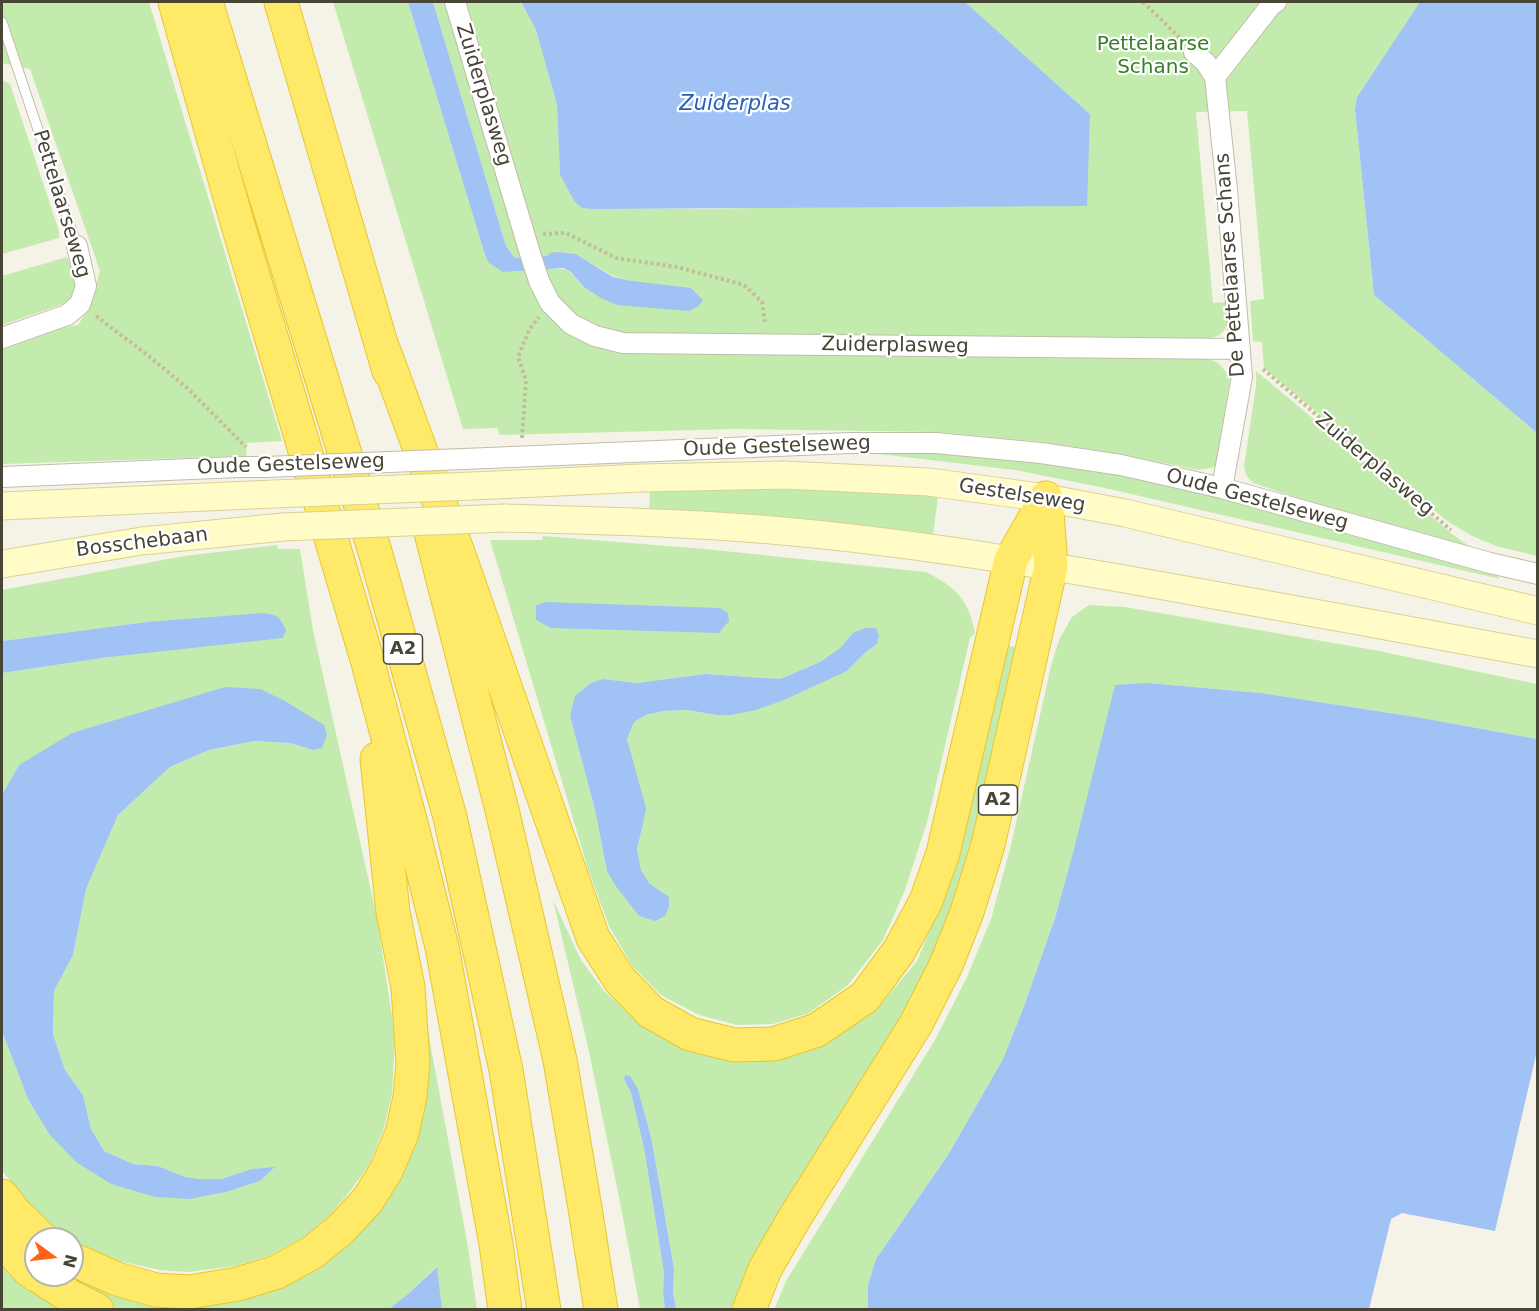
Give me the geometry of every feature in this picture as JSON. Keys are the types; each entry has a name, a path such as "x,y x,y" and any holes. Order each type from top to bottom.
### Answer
{"highway":[{"name":"A2","path":"175,2 237,222 367,658 412,827 441,947 496,1244 505,1310"},
{"name":"A2","path":"206,2 376,555 450,818 506,1070 544,1310"},
{"name":"A2","path":"281,2 384,351 502,810 555,1037 601,1310"},
{"name":"A2","path":"384,351 461,561 593,938 620,980 651,1012 690,1034 734,1046 774,1044 817,1030 865,997 899,951 926,901 943,853 1011,560"},
{"path":"1011,560 1046,498"},
{"path":"1046,498 1051,566"},
{"name":"A2","path":"749,1310 765,1269 916,1024 946,965 967,912 988,844 1051,566"},
{"name":"A2","path":"84,1264 117,1279 156,1290 189,1292 238,1284 277,1272 313,1252 341,1229 367,1202 387,1172 402,1133 410,1097 412,1053 408,987 393,912 367,658"},
{"path":"2,1196 30,1227"},
{"path":"2,1239 24,1264"},
{"path":"55,1287 97,1310"}],"main road":[{"name":"Gestelseweg","path":"274,494 785,474 928,482 1046,498 1140,517 1538,610"},
{"name":"Bosschebaan","path":"2,506 274,494"},
{"name":"Bosschebaan","path":"2,564 142,542 284,527 505,518 658,522 813,533 1011,560"},
{"path":"1011,560 1128,579 1538,654"}],"street":[{"name":"Zuiderplasweg","path":"455,2 539,281 550,303 571,324 595,336 624,343 1239,349"},
{"path":"1194,52 1206,63 1215,77 1272,4 1276,2"},
{"name":"De Pettelaarse Schans","path":"1215,77 1227,190 1242,377 1222,488"},
{"name":"Pettelaarseweg","path":"2,338 67,315 80,304 86,286 77,246"},
{"name":"Oude Gestelseweg","path":"2,477 849,443 936,444 1041,453 1121,465 1222,488 1490,563 1538,574"}],"lane":[{"name":"Pettelaarseweg","path":"2,22 77,246"}],"path":[{"path":"1143,2 1194,52"},
{"path":"527,242 566,233 616,258 677,267 744,285 762,302 768,345"},
{"path":"522,457 526,380 518,357 529,330 550,303"},
{"path":"80,304 187,388 266,467"},
{"name":"Zuiderplasweg","path":"1239,349 1454,533"}],"green space":[{"path":"2,2 149,2 282,441 247,443 246,456 2,464 2,347 47,329 78,325 89,308 100,271 30,69 2,63"},
{"path":"333,2 408,2 485,255 493,265 502,270 525,269 593,342 1199,357 1218,363 1230,379 1216,467 1198,470 1043,442 937,432 735,429 500,435 497,428 463,429"},
{"path":"433,2 448,2 518,235 521,258 515,258 506,246"},
{"name":"Pettelaarse Schans","path":"462,2 521,2 536,30 557,105 560,175 574,201 582,208 698,209 758,208 1090,114 965,2 1420,2 1357,97 1355,109 1374,295 1537,433 1537,556 1496,546 1472,536 1447,521 1264,368 1262,342 1253,341 1250,301 1264,299 1247,111 1196,112 1213,303 1228,302 1227,324 1218,336 1203,340 661,336 599,330 577,318 554,293 545,269 568,270 584,287 632,281 613,276 576,254 540,257"},
{"path":"2,80 10,84 59,231 59,238 2,254"},
{"path":"67,257 76,280 69,302 2,325 2,276"},
{"path":"1256,371 1470,547 1315,504 1253,483 1246,475 1244,466 1256,386"},
{"path":"935,449 1090,467 1267,509 1491,570 1500,579 1105,488 1015,470 862,452"},
{"path":"772,489 938,496 933,536 780,517 649,509 650,492"},
{"path":"543,536 705,549 926,572 953,589 965,603 975,633 970,638 928,819 905,890 883,940 848,985 809,1013 773,1024 737,1025 699,1015 661,995 633,967 609,926 588,869 490,540 542,540","holes":["853,633 877,644 847,671 717,715 687,710 663,711 646,715 634,722 627,739 643,824 637,849 641,870 650,884 607,871 595,810 570,716 603,679 637,683 705,674 780,679 820,662 840,648"]},
{"path":"277,545 278,549 300,549 313,630 377,918 395,1036 392,1094 384,1128 370,1163 329,1216 304,1237 271,1255 236,1266 189,1272 160,1270 123,1262 85,1246 84,1227 52,1227 23,1199 2,1170 2,1031 28,1099 49,1134 190,1199 226,1192 260,1181 274,1168 252,1169 221,1179 200,1179 185,1177 158,1166 133,1164 104,1151 91,1129 83,1095 65,1070 53,1034 54,991 73,955 86,889 118,815 170,767 209,750 254,741 290,743 313,750 324,725 19,765 2,795 2,673 109,657 147,622 2,641 2,590 184,556"},
{"path":"1089,605 1125,607 1374,650 1537,684 1537,739 1422,718 1261,693 1148,683 1074,849 1055,918 1003,1059 948,1155 876,1259 868,1285 868,1308 866,1310 774,1310 786,1281 935,1040 967,977 991,919 1011,845 1051,666 1059,640 1072,617"},
{"path":"1006,645 1016,647 976,832 953,907 932,964 739,1309 676,1309 673,1292 674,1269 652,1141 638,1089 624,1079 631,1093 644,1148 664,1273 665,1309 640,1309 588,1047 553,900 581,960 604,991 638,1021 823,1041 879,1007 917,961 941,903"},
{"path":"419,983 468,1247 477,1309 442,1309 436,1267 389,1310 118,1309 79,1287 84,1287 84,1278 189,1301 374,1208"},
{"path":"2,1266 18,1283 58,1309 2,1309"}],"water":[{"path":"408,2 433,2 506,246 515,258 547,256 557,252 576,254 613,277 691,288 703,300 699,306 689,311 617,305 584,287 571,272 563,268 503,272 489,263"},
{"name":"Zuiderplas","path":"521,2 965,2 1090,114 1087,206 582,208 574,201 560,175 557,105 536,30"},
{"path":"1420,2 1537,2 1537,433 1374,295 1355,109 1357,97"},
{"path":"546,602 720,608 728,613 729,621 719,633 551,628 536,620 536,605"},
{"path":"263,613 280,619 286,630 283,638 109,657 2,673 2,641 147,622"},
{"path":"866,628 876,628 879,636 877,644 847,671 784,700 756,710 731,715 687,710 663,711 646,715 634,722 627,739 646,808 637,849 641,870 650,884 669,897 669,907 665,916 655,921 639,916 607,871 595,810 570,716 575,696 591,683 603,679 637,683 705,674 780,679 820,662 840,648 853,633"},
{"path":"1148,683 1261,693 1422,718 1537,739 1537,1051 1495,1231 1402,1213 1391,1219 1369,1309 866,1309 868,1307 868,1285 876,1259 948,1155 1003,1059 1023,1009 1055,918 1115,685"},
{"path":"225,687 260,689 324,725 327,735 322,748 313,750 290,743 254,741 209,750 170,767 118,815 86,889 73,955 54,991 53,1034 65,1070 83,1095 91,1129 104,1151 133,1164 158,1166 185,1177 200,1179 221,1179 252,1169 275,1167 260,1181 226,1192 190,1199 155,1197 111,1184 76,1162 49,1134 28,1099 2,1031 2,795 19,765 72,733"},
{"path":"625,1075 630,1076 638,1089 652,1141 674,1269 673,1292 676,1309 665,1309 664,1273 644,1148 631,1093 624,1079"},
{"path":"437,1267 442,1309 389,1309 408,1294"}]}
